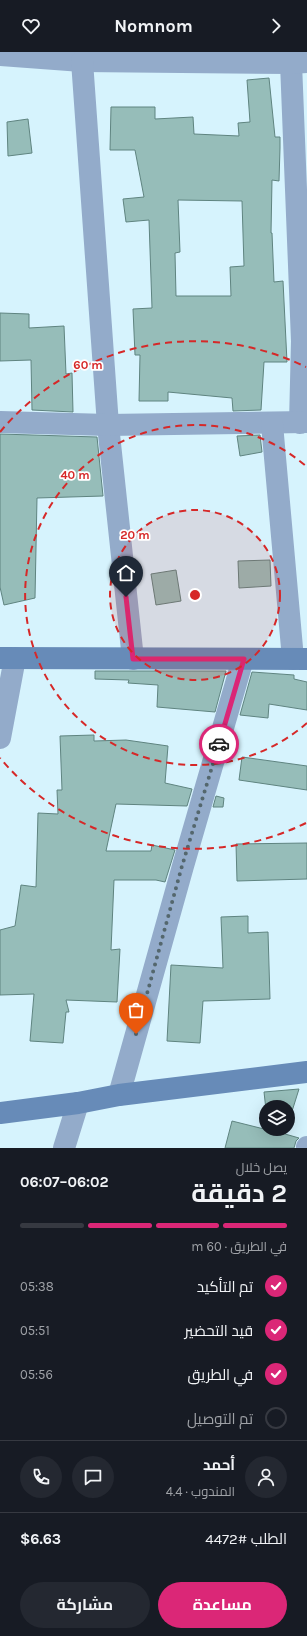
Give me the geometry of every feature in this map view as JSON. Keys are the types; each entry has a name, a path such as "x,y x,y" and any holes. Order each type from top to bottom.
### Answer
{"street":[{"path":"0,55 82,61 295,59 303,423 108,425 0,422"},
{"path":"82,61 108,425 133,659"},
{"path":"0,738 8,658 300,659 272,424"},
{"path":"119,1095 182,866 244,659"},
{"path":"0,1113 78,1103 119,1095 307,1072"},
{"path":"64,1148 78,1103"}],"building":[{"path":"269,78 275,137 280,137 279,181 272,180 271,233 274,282 283,281 287,362 264,362 261,410 233,411 232,398 168,392 168,401 139,401 140,355 135,355 133,309 152,308 149,220 126,222 123,199 144,197 135,150 110,150 111,107 155,107 155,119 193,117 194,134 239,136 238,123 250,122 247,80","holes":["178,200 242,201 244,266 230,267 231,296 176,296 175,253 180,252"]},
{"path":"28,119 32,153 8,156 7,122"},
{"path":"0,313 29,314 29,328 64,326 66,374 72,373 73,412 32,410 31,360 0,361"},
{"path":"0,434 97,437 103,496 37,498 35,598 4,605 0,587"},
{"path":"260,435 262,452 240,456 237,436"},
{"path":"270,560 271,586 239,588 238,561"},
{"path":"176,570 181,601 156,605 151,574"},
{"path":"95,671 226,671 215,712 157,707 158,685 128,683 129,680 95,679"},
{"path":"252,672 294,675 294,679 307,682 307,710 269,704 268,718 240,715"},
{"path":"94,735 94,741 126,740 168,746 165,783 192,789 187,806 116,804 106,851 151,851 152,845 175,850 165,882 156,880 114,880 111,950 120,949 117,1002 66,1000 69,1012 66,1012 63,1043 30,1041 34,994 0,995 0,930 15,926 21,885 36,887 38,813 58,814 57,790 62,790 60,736"},
{"path":"242,757 307,766 307,790 239,780"},
{"path":"216,796 224,798 223,807 213,807"},
{"path":"307,843 307,879 237,881 236,844"},
{"path":"248,916 248,933 268,932 270,999 203,1001 200,1043 167,1041 171,965 223,968 221,917"},
{"path":"299,1089 295,1102 295,1100 265,1100 264,1092"},
{"path":"232,1121 259,1128 259,1136 292,1136 299,1138 296,1141 294,1148 225,1148"}],"way so far":[{"path":"136,1034 182,866 219,744"}],"route":[{"path":"126,597 133,659 244,659 219,744"}]}
